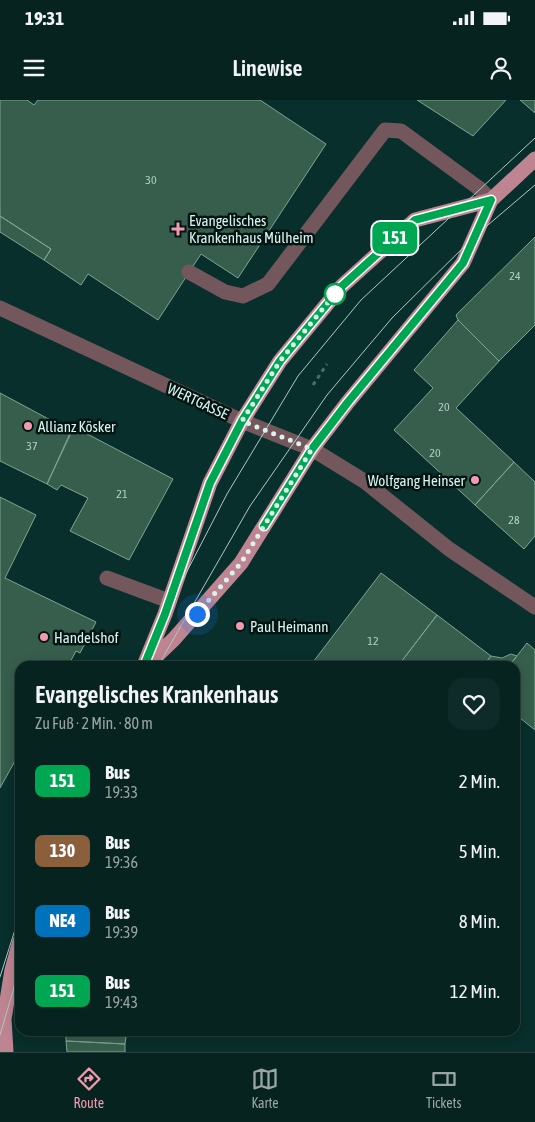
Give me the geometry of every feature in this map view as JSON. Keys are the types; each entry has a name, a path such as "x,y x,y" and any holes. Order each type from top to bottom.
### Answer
{"main road":[{"path":"150,661 174,639 241,563 312,449 348,402 463,263 491,200 535,159"},
{"path":"147,661 210,483 242,421 280,361 342,286 415,220 491,200"},
{"path":"6,1052 2,1019 15,959"}],"street":[{"path":"189,272 225,292 243,296 268,284 385,130 401,131 491,200"},
{"name":"WERTGASSE","path":"0,308 242,421 312,449 364,481 449,549 535,607"},
{"path":"107,578 169,601"}],"path":[{"path":"313,385 327,364"}],"building":[{"path":"0,100 27,100 34,105 38,100 260,100 326,144 238,278 201,254 158,320 88,274 81,285 44,260 51,249 0,216"},
{"path":"417,100 506,100 473,136"},
{"path":"520,100 535,100 535,113"},
{"path":"0,216 51,249 44,260 0,232"},
{"path":"535,237 535,325 499,361 458,320 456,315"},
{"path":"458,320 500,360 456,408 514,462 475,505 394,430 433,388 414,370"},
{"path":"0,393 71,431 47,484 0,461"},
{"path":"74,427 173,479 129,560 70,531 88,498 61,485 57,490 47,484"},
{"path":"514,462 535,482 535,536 524,549 475,505"},
{"name":"Handelshof","path":"0,497 36,515 5,578 96,622 80,653 76,651 71,661 15,661 15,761 0,788"},
{"path":"381,573 437,615 402,661 314,661"},
{"path":"437,615 491,656 487,661 402,661"},
{"path":"527,643 535,650 535,730 520,718 520,661 513,661"},
{"path":"511,654 517,656 513,661 487,661 491,656 502,658"},
{"path":"66,1036 126,1036 125,1044 66,1041"},
{"path":"66,1041 125,1044 125,1052 67,1052"}],"tram line":[{"path":"141,661 227,494 298,376 361,300 535,138"},
{"path":"161,661 250,506 327,395 392,318 475,236 535,185"},
{"path":"0,977 15,930"},
{"path":"0,1035 15,984"}],"bus line":[{"name":"151","path":"146,661 165,614 210,483 242,421 280,361 342,286 415,220 491,200 463,263 348,402 312,449 264,526"}],"place":[{"name":"Evangelisches Krankenhaus Mülheim","path":"178,229"},
{"name":"Allianz Kösker","path":"28,426"},
{"name":"Wolfgang Heinser","path":"475,480"},
{"name":"Paul Heimann","path":"240,626"},
{"name":"Handelshof","path":"44,637"}],"route":[{"path":"197,614 241,563 312,449 242,421 280,361 335,294"}]}
